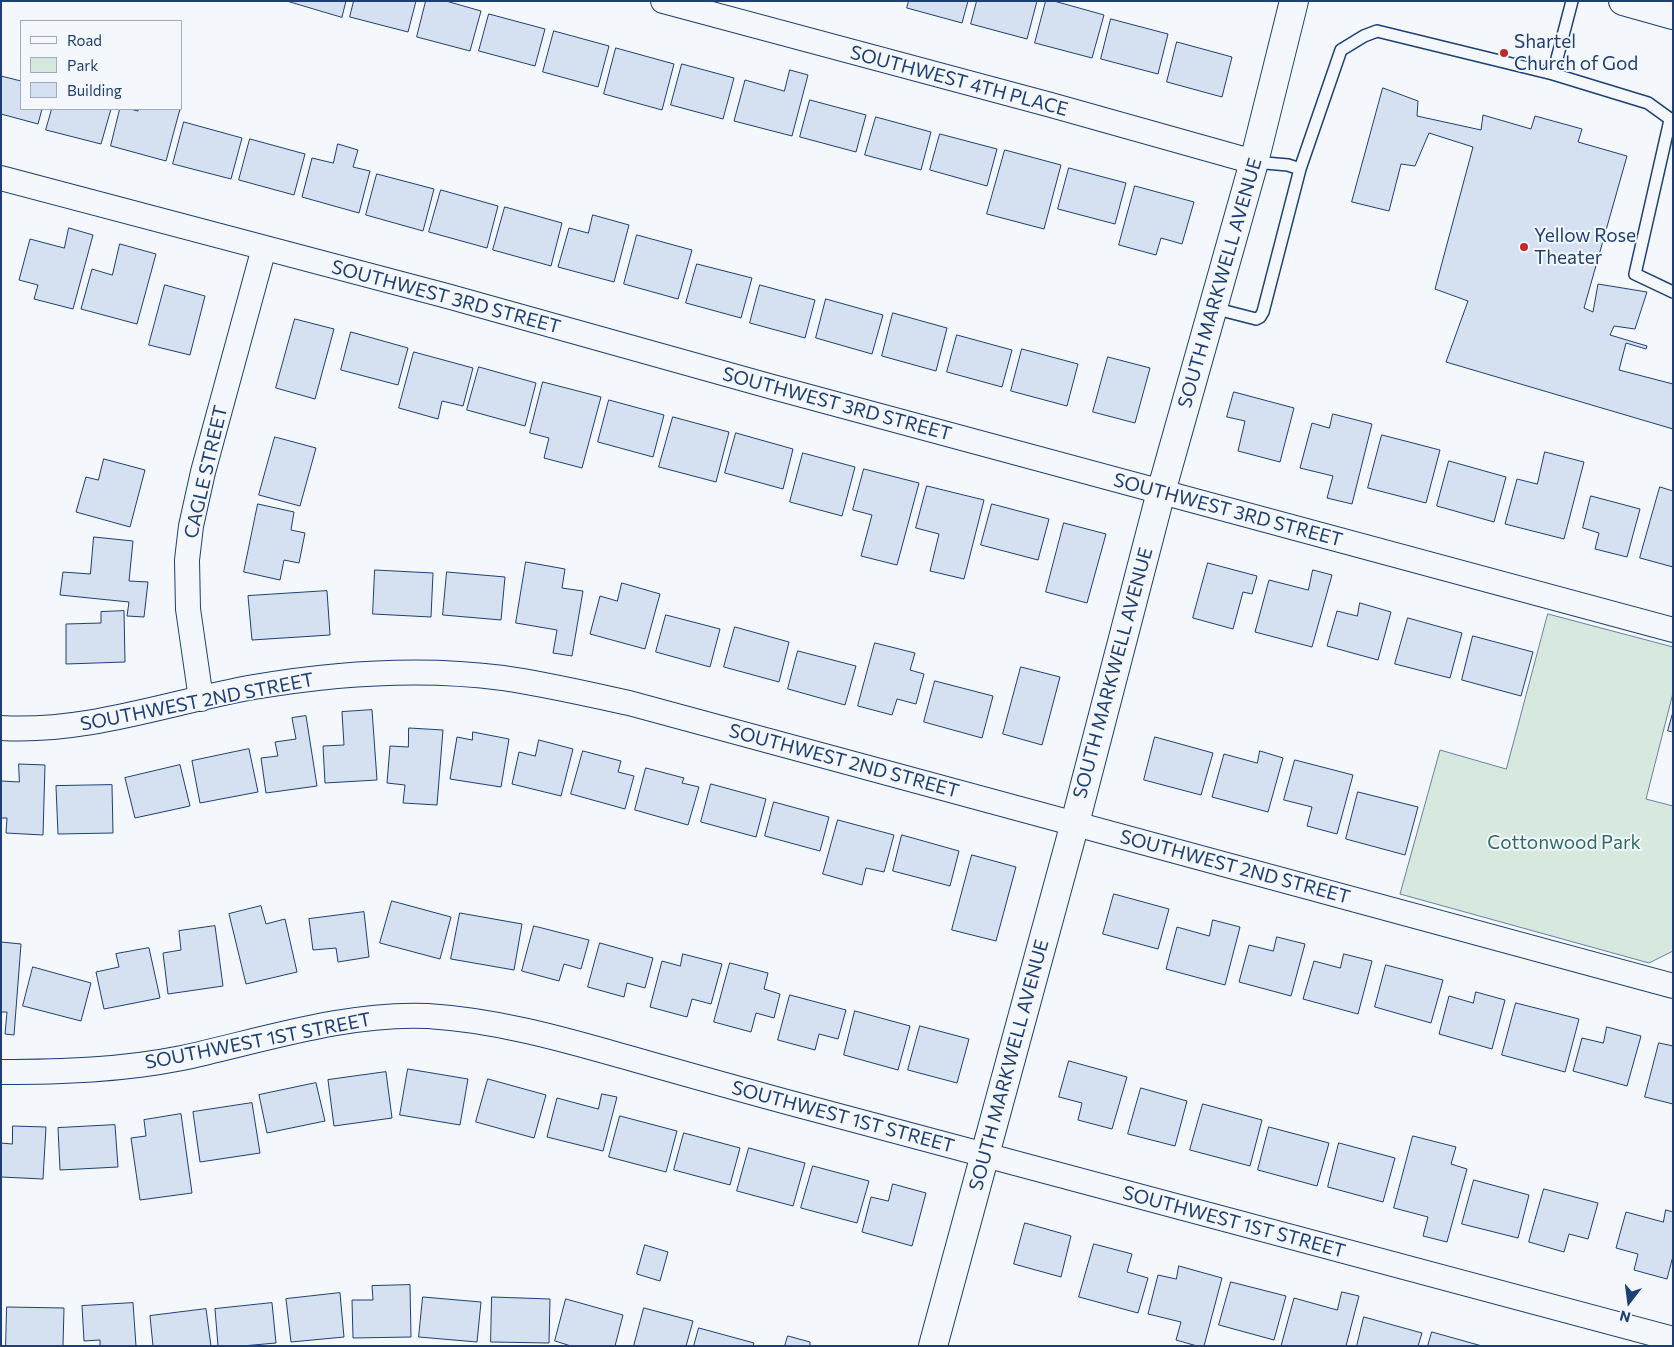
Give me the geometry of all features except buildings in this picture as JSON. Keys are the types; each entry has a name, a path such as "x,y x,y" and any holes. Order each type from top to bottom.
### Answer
{"street":[{"name":"SOUTHWEST 4TH PLACE","path":"663,1 1254,162"},
{"name":"SOUTH MARKWELL AVENUE","path":"933,1346 1075,823 1161,492 1254,162 1294,1"},
{"path":"1623,1 1673,15"},
{"name":"SOUTHWEST 3RD STREET","path":"1,178 447,296 1673,630"},
{"name":"CAGLE STREET","path":"201,699 188,609 187,560 191,526 203,472 264,248"},
{"name":"SOUTHWEST 2ND STREET","path":"1,728 62,728 120,718 254,687 373,672 437,673 501,678 564,688 629,703 1673,986"},
{"name":"SOUTHWEST 1ST STREET","path":"1,1072 59,1072 116,1068 177,1059 338,1023 381,1016 428,1016 490,1023 573,1042 750,1092 1673,1340"}],"lane":[{"path":"1553,74 1572,1"},
{"path":"1213,308 1256,319 1263,312 1300,170 1340,50 1377,31 1553,74 1648,103 1672,120 1635,274 1673,292"},
{"path":"1254,162 1288,165 1300,170"}],"green space":[{"name":"Cottonwood Park","path":"1548,614 1673,647 1673,693 1646,799 1673,806 1673,951 1649,963 1400,894 1440,750 1506,769"}],"place":[{"name":"Shartel Church of God","path":"1504,53"},
{"name":"Yellow Rose Theater","path":"1524,247"}]}
